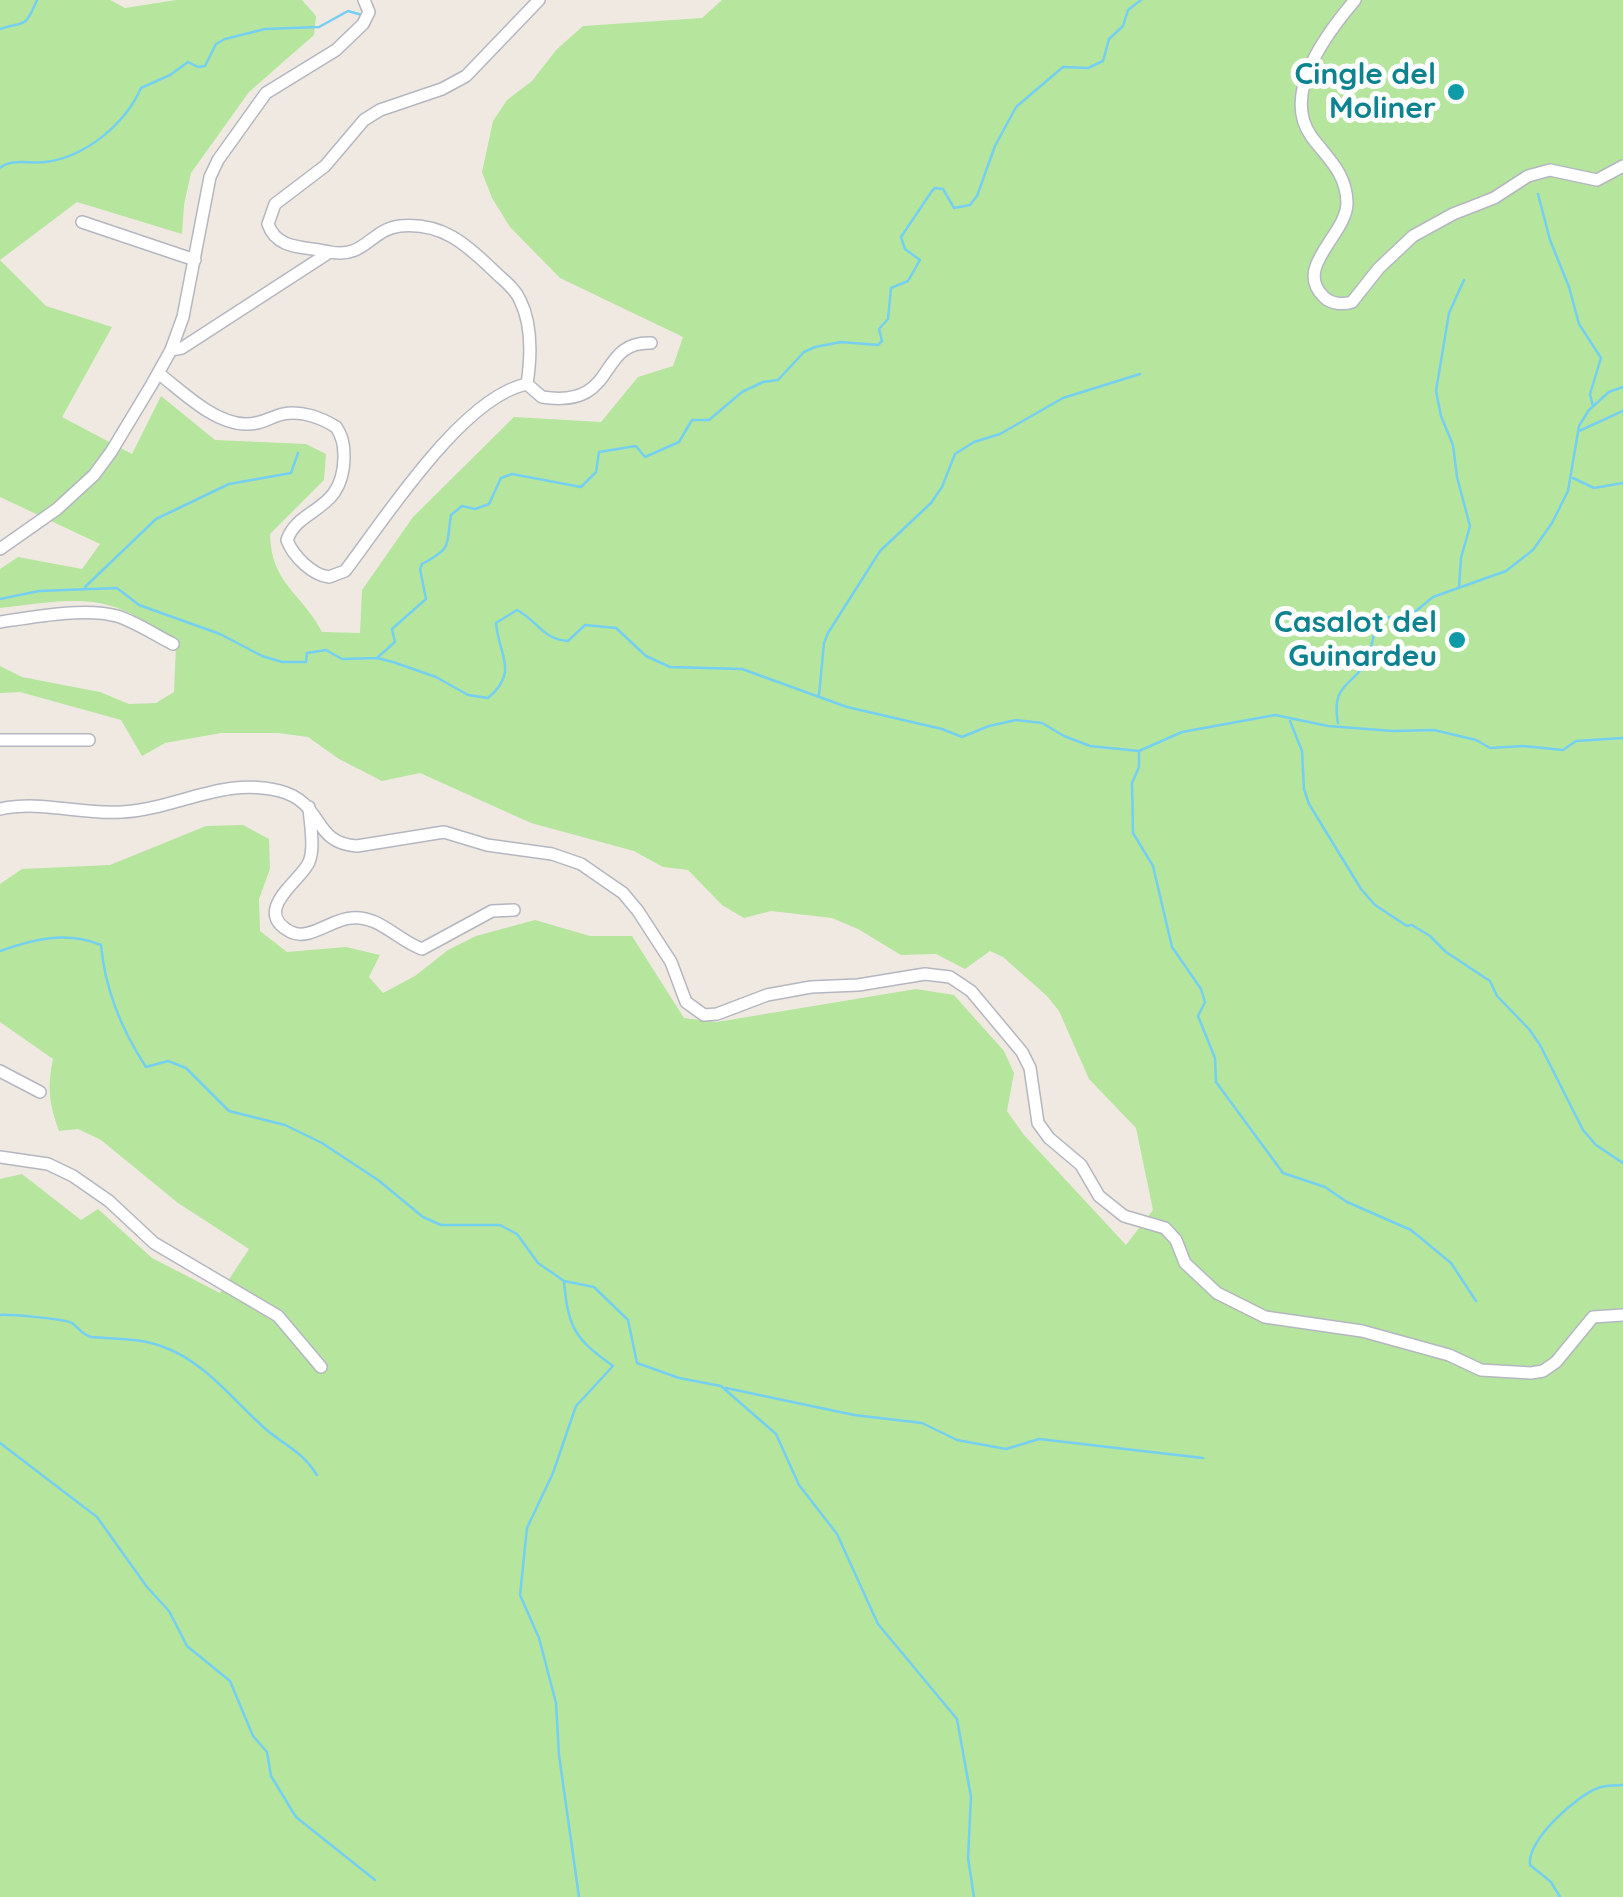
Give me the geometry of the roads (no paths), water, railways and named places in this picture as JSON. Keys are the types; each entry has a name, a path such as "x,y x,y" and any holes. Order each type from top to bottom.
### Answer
{"street":[{"path":"0,549 57,509 94,475 111,452 171,350 190,292 212,170 266,93 325,57 363,24 368,12 364,0"},
{"path":"527,384 530,356 520,299 460,238 432,228 396,226 355,252 330,252 288,245 275,238 268,224 275,204 325,166 371,115 466,76 539,0"},
{"path":"1355,0 1325,42 1306,78 1300,101 1304,123 1342,176 1347,199 1344,221 1314,269 1316,286 1330,301 1352,302 1379,268 1413,236 1494,198 1534,173 1560,170 1597,180 1623,166"},
{"path":"82,222 195,260"},
{"path":"171,350 182,348 330,252"},
{"path":"527,384 542,397 582,396 599,384 614,358 626,349 651,343"},
{"path":"158,372 208,410 232,422 260,423 298,413 324,420 339,430 344,459 340,484 330,500 290,532 286,540 311,569 329,578 345,570 438,448 507,390 527,384"},
{"path":"0,622 106,614 120,616 172,644"},
{"path":"0,740 89,740"},
{"path":"0,809 31,804 128,812 229,787 281,791 309,807 329,837 342,845 444,832 488,846 566,856 623,893 671,962 686,1002 704,1015 767,995 811,987 858,985 925,974 950,977 971,991 1022,1052 1030,1068 1038,1123 1049,1138 1081,1165 1108,1206 1124,1216 1165,1228 1176,1240 1185,1263 1217,1293 1265,1318 1352,1328 1449,1355 1481,1370 1530,1373 1544,1371 1556,1362 1593,1317 1623,1315"},
{"path":"309,807 311,857 280,894 277,904 282,924 291,932 306,933 340,920 361,918 422,949 492,911 514,910"},
{"path":"0,1071 40,1092"},
{"path":"0,1157 48,1164 74,1176 109,1201 154,1243 278,1316 321,1367"}],"waterway":[{"path":"0,29 23,22 37,0"},
{"path":"378,657 395,642 392,629 426,599 420,569 446,546 451,515 462,506 475,509 489,504 501,478 512,474 581,487 596,472 599,452 636,446 645,457 679,442 692,420 709,420 742,392 778,380 804,352 841,342 878,345 882,341 879,329 888,319 891,288 908,281 920,260 905,249 901,237 932,191 943,189 954,208 970,205 1016,107 1063,67 1088,68 1103,61 1109,39 1123,26 1128,10 1141,0"},
{"path":"0,168 15,162 60,159 89,146 125,114 141,88 188,62 205,66 216,44 225,39 265,29 319,27 348,11 362,15"},
{"path":"1538,194 1579,324 1601,358 1590,394 1593,406"},
{"path":"1459,587 1461,558 1470,526 1453,445 1436,391 1449,313 1464,280"},
{"path":"819,695 828,633 880,551 931,503 955,454 1063,398 1140,374"},
{"path":"1338,723 1341,691 1363,667 1382,619 1416,611 1433,597 1506,571 1533,550 1568,491 1579,426 1589,410 1609,392 1623,387"},
{"path":"1579,431 1623,411"},
{"path":"85,587 156,519 229,484 291,473 298,453"},
{"path":"1573,478 1594,488 1623,483"},
{"path":"0,599 39,591 117,588 139,605 220,634 282,662 306,662 307,653 326,650 342,659 377,658 436,677 468,695 488,698 498,688 505,671 496,623 517,610 559,640 568,641 585,625 616,628 646,656 670,667 742,669 847,707 962,737 1016,720 1042,723 1090,746 1139,751 1182,732 1275,715 1328,726 1434,730 1476,740 1490,748 1563,750 1576,741 1623,738"},
{"path":"1290,721 1302,751 1309,804 1361,889 1375,905 1430,936 1446,952 1490,981 1497,996 1540,1045 1583,1130 1596,1145 1623,1163"},
{"path":"1139,751 1139,767 1132,783 1133,833 1153,866 1172,947 1201,989 1205,1002 1198,1016 1215,1058 1216,1082 1283,1173 1325,1187 1347,1202 1411,1230 1451,1263 1476,1301"},
{"path":"0,951 50,938 75,938 101,945 116,1008 146,1067 168,1061 186,1068 229,1111 285,1125 322,1143 378,1180 423,1217 441,1225 500,1225 517,1234 538,1263 564,1281 594,1287 628,1320 637,1363 679,1378 721,1386 776,1434 799,1485 837,1534 878,1624 957,1719 971,1797 968,1858 974,1897"},
{"path":"564,1281 576,1331 613,1366 576,1406 553,1473 527,1528 520,1595 539,1638 556,1703 559,1755 579,1897"},
{"path":"0,1315 67,1321 91,1337 127,1339 176,1352 214,1379 267,1430 304,1458 317,1475"},
{"path":"726,1388 854,1415 922,1423 957,1440 1006,1449 1039,1439 1203,1458"},
{"path":"0,1443 97,1517 169,1611 187,1646 230,1681 253,1736 267,1752 271,1776 296,1817 375,1880"},
{"path":"1560,1897 1551,1882 1530,1865 1536,1844 1578,1800 1601,1787 1623,1785"}],"place":[{"name":"Cingle del Moliner","path":"1456,92"},
{"name":"Casalot del Guinardeu","path":"1457,640"}]}
